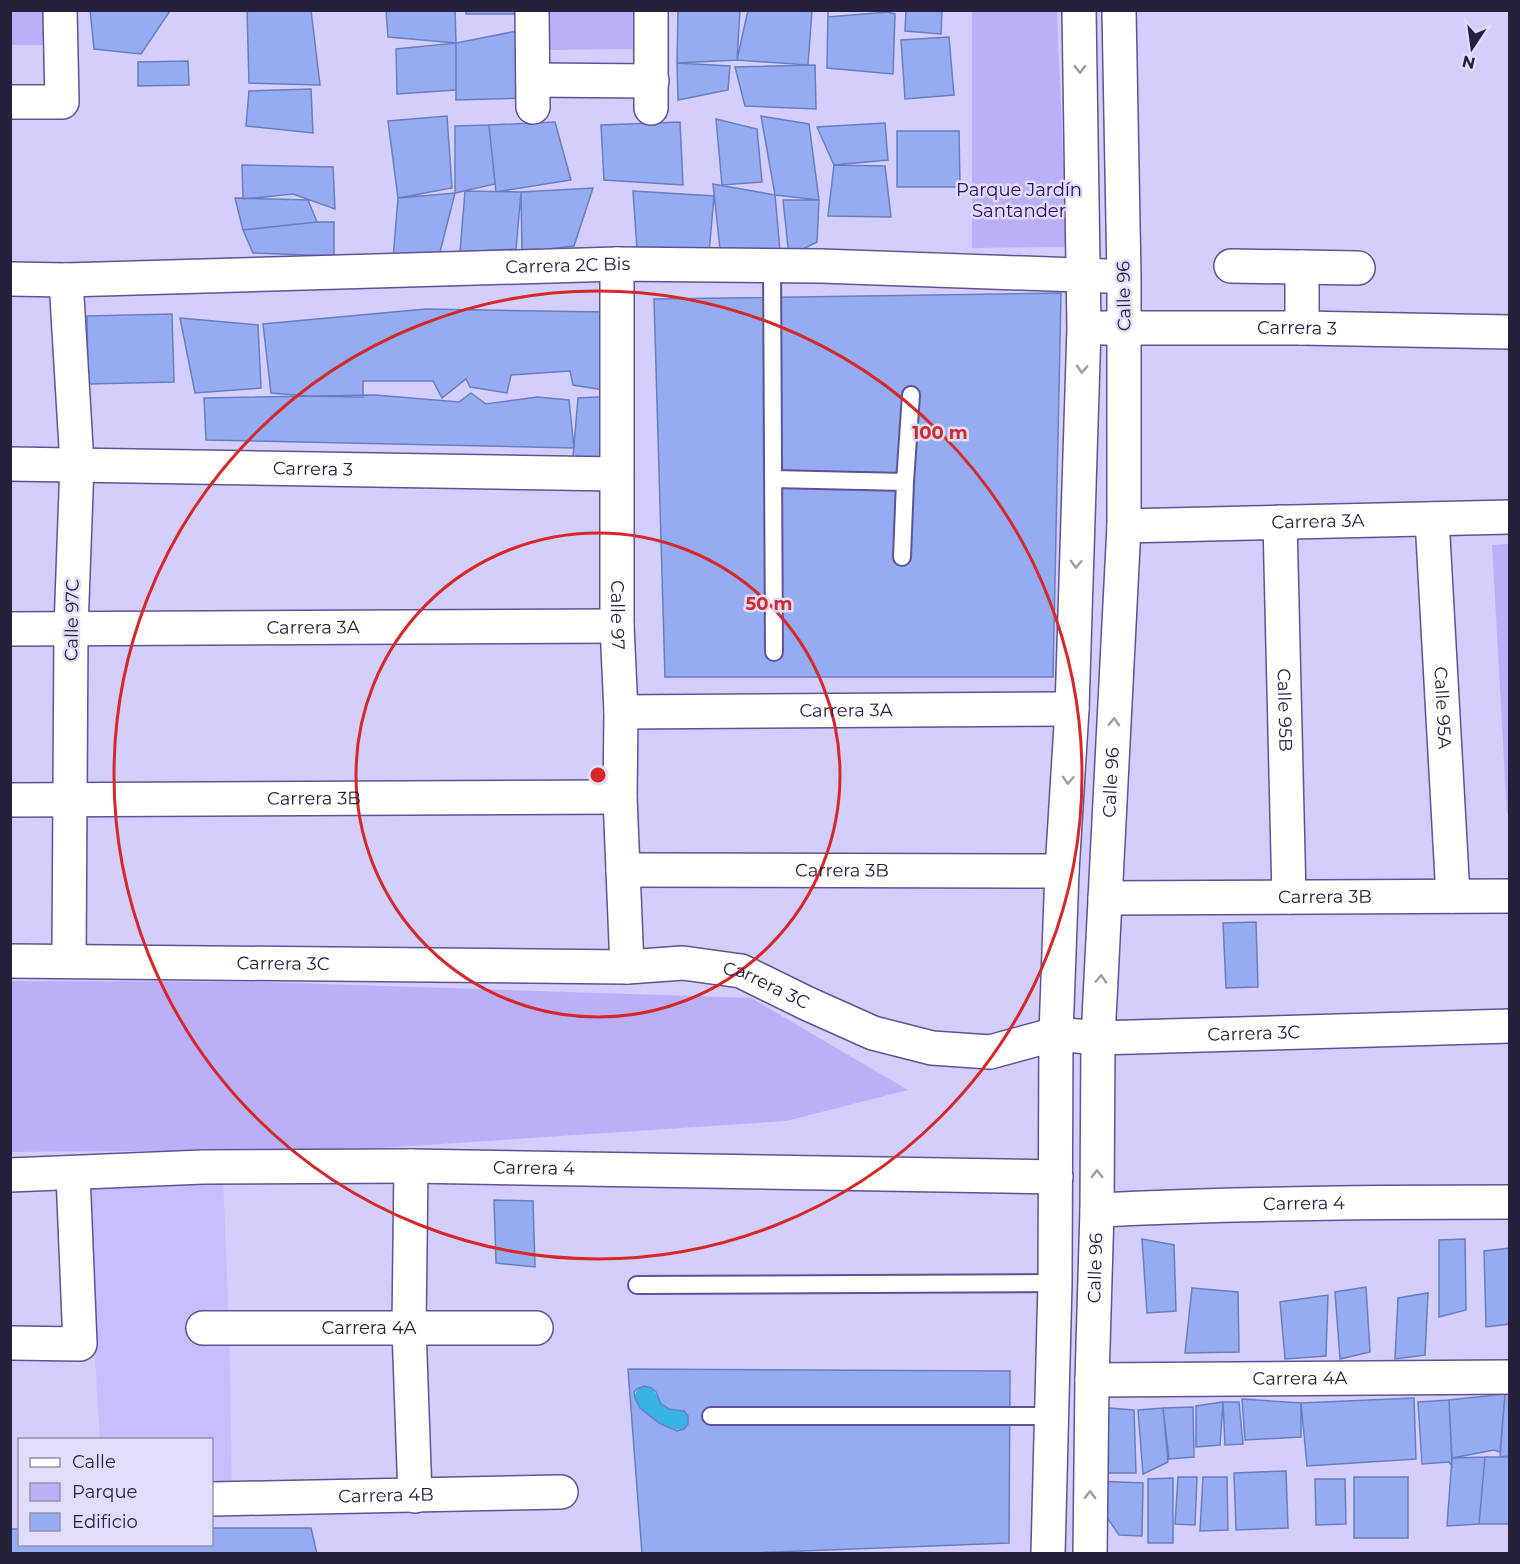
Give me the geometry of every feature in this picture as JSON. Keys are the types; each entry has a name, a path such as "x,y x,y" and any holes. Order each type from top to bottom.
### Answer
{"street":[{"path":"10,102 62,102 60,10"},
{"path":"532,10 533,93 652,94 651,10"},
{"path":"1048,1554 1055,1283 1056,1034 1062,871 1072,709 1084,328 1079,10"},
{"name":"Calle 96","path":"1090,1554 1098,1038 1124,526 1125,329 1119,10"},
{"name":"Carrera 2C Bis","path":"10,279 66,280 617,264 772,265 1124,276"},
{"name":"Calle 97","path":"617,264 617,626 621,712 620,797 627,967"},
{"path":"1231,266 1358,268"},
{"path":"1302,267 1302,328"},
{"name":"Calle 97C","path":"66,280 77,464 71,628 69,961"},
{"name":"Carrera 3","path":"1084,328 1302,328 1509,332"},
{"name":"Carrera 3","path":"10,464 616,474"},
{"name":"Carrera 3A","path":"1124,526 1509,517"},
{"name":"Calle 95A","path":"1431,519 1453,896"},
{"name":"Calle 95B","path":"1280,522 1289,897"},
{"name":"Carrera 3A","path":"10,629 617,626"},
{"name":"Carrera 3A","path":"621,712 1072,709"},
{"name":"Carrera 3B","path":"10,801 620,797"},
{"name":"Carrera 3B","path":"623,870 1062,871"},
{"name":"Carrera 3B","path":"1105,898 1509,896"},
{"name":"Carrera 3C","path":"10,961 627,967 683,963 741,971 873,1033 932,1048 990,1052 1056,1034 1098,1038 1509,1026"},
{"path":"411,1166 409,1328 415,1496"},
{"name":"Carrera 4","path":"10,1175 203,1167 411,1166 1056,1177"},
{"path":"10,1343 81,1344 74,1174"},
{"name":"Carrera 4","path":"1097,1210 1242,1204 1509,1202"},
{"name":"Carrera 4A","path":"203,1328 536,1328"},
{"name":"Carrera 4A","path":"1092,1380 1509,1377"},
{"name":"Carrera 4B","path":"213,1499 561,1492"}],"lane":[{"path":"772,265 774,652"},
{"path":"902,557 911,395"},
{"path":"773,479 905,482"},
{"path":"637,1285 1055,1283"},
{"path":"711,1416 1052,1416"}],"shaded area":[{"path":"89,1173 223,1177 229,1325 232,1496 213,1496 213,1438 100,1438 93,1324"}],"green space":[{"path":"10,11 44,11 45,45 11,45"},
{"path":"544,11 636,11 637,49 545,50"},
{"name":"Parque Jardín Santander","path":"972,11 1057,11 1067,247 972,248"},
{"path":"1509,544 1510,813 1507,813 1492,545"},
{"path":"11,981 262,982 751,998 908,1090 786,1121 366,1149 11,1152"}],"water":[{"path":"644,1386 656,1394 665,1407 684,1411 688,1417 688,1424 682,1429 673,1429 651,1418 641,1409 636,1400 636,1392"}],"building":[{"path":"90,10 170,11 141,54 94,49"},
{"path":"247,10 311,10 320,85 249,83"},
{"path":"386,10 455,10 456,43 388,37"},
{"path":"466,10 515,10 514,14 466,14"},
{"path":"678,10 740,10 737,60 677,63"},
{"path":"748,10 812,10 808,65 737,60"},
{"path":"828,10 881,10 895,14 893,74 827,68"},
{"path":"828,10 888,10 888,12 828,17"},
{"path":"906,10 942,10 941,34 905,31"},
{"path":"522,30 524,98 456,100 456,43"},
{"path":"949,37 954,95 905,99 901,40"},
{"path":"456,43 456,90 397,94 396,49"},
{"path":"188,61 189,85 138,86 138,62"},
{"path":"677,63 730,66 728,90 678,100"},
{"path":"815,65 816,109 745,106 735,67"},
{"path":"311,89 313,133 246,126 249,91"},
{"path":"447,116 452,188 398,198 388,121"},
{"path":"761,116 809,124 819,200 775,195"},
{"path":"716,119 757,129 762,182 722,185"},
{"path":"555,122 571,180 496,192 489,125"},
{"path":"680,122 683,185 604,180 601,125"},
{"path":"885,123 888,160 834,165 817,127"},
{"path":"489,125 495,184 455,193 455,126"},
{"path":"897,131 959,131 960,187 897,187"},
{"path":"242,165 333,167 335,209 293,194 243,199"},
{"path":"834,165 885,166 891,217 828,216"},
{"path":"713,184 775,195 781,262 721,258"},
{"path":"593,188 574,246 522,252 521,192"},
{"path":"465,191 521,192 516,249 460,252"},
{"path":"633,191 714,196 709,253 637,249"},
{"path":"455,193 439,256 393,259 398,198"},
{"path":"235,198 308,200 317,222 243,230"},
{"path":"783,200 819,200 817,242 789,256"},
{"path":"334,222 334,256 253,253 243,230"},
{"path":"1061,293 1053,677 665,677 654,299"},
{"path":"426,309 603,312 604,390 573,385 570,371 511,375 507,393 470,387 466,379 442,398 433,381 363,381 363,397 271,393 263,324"},
{"path":"172,314 174,382 88,384 87,316"},
{"path":"180,318 258,325 261,388 195,393"},
{"path":"471,393 486,404 537,397 569,400 574,448 206,440 204,398 375,395 459,402"},
{"path":"616,396 614,457 573,457 578,398"},
{"path":"1256,922 1258,987 1226,988 1223,923"},
{"path":"494,1200 533,1201 535,1267 496,1263"},
{"path":"1142,1239 1174,1245 1176,1311 1147,1313"},
{"path":"1465,1239 1466,1310 1439,1317 1439,1240"},
{"path":"1510,1248 1510,1324 1486,1327 1484,1251"},
{"path":"1366,1287 1370,1352 1340,1359 1335,1292"},
{"path":"1192,1288 1238,1292 1239,1352 1185,1353"},
{"path":"1428,1293 1425,1355 1395,1359 1398,1298"},
{"path":"1328,1295 1326,1356 1285,1359 1280,1302"},
{"path":"628,1369 1010,1371 1009,1543 724,1554 642,1554","holes":["644,1386 656,1392 661,1404 669,1409 684,1411 688,1416 688,1424 684,1429 677,1431 659,1423 640,1408 634,1392"]},
{"path":"1505,1394 1510,1394 1510,1456 1500,1457"},
{"path":"1505,1394 1500,1452 1494,1450 1452,1458 1449,1400"},
{"path":"1414,1398 1416,1459 1307,1466 1301,1403"},
{"path":"1242,1399 1301,1403 1301,1437 1245,1440"},
{"path":"1449,1400 1452,1466 1449,1462 1422,1464 1418,1402"},
{"path":"1223,1402 1239,1402 1243,1444 1225,1445"},
{"path":"1223,1402 1220,1445 1196,1447 1196,1406"},
{"path":"1096,1407 1134,1410 1136,1473 1101,1473"},
{"path":"1193,1407 1194,1457 1169,1459 1163,1408"},
{"path":"1163,1408 1168,1462 1143,1474 1138,1410"},
{"path":"1485,1457 1510,1457 1510,1524 1479,1524"},
{"path":"1485,1457 1479,1524 1447,1526 1452,1458"},
{"path":"1286,1471 1288,1528 1236,1530 1234,1473"},
{"path":"1178,1477 1197,1477 1195,1525 1175,1524"},
{"path":"1203,1477 1227,1477 1228,1530 1200,1531"},
{"path":"1354,1477 1408,1477 1408,1538 1354,1538"},
{"path":"1173,1478 1173,1543 1148,1543 1148,1479"},
{"path":"1315,1479 1345,1479 1346,1524 1316,1525"},
{"path":"1097,1481 1143,1483 1142,1536 1119,1535 1096,1501"},
{"path":"213,1528 311,1528 317,1554 10,1554 10,1529 18,1529 18,1546 213,1546"}]}
